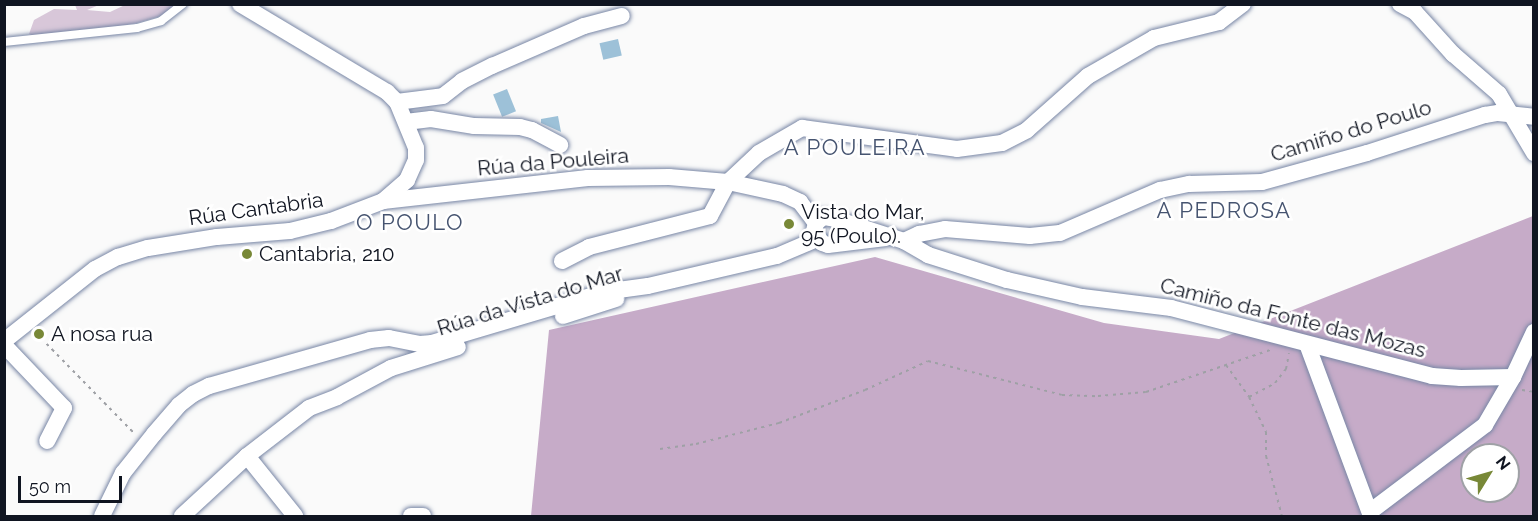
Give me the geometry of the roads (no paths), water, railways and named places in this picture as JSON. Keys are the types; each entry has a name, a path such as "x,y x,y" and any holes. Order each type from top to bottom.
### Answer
{"street":[{"name":"Rúa Cantabria","path":"4,340 95,269 118,257 148,248 290,231 331,221 383,201 407,180 416,160 416,148 397,102 387,92 364,77 240,4"},
{"path":"562,261 589,247 710,216 728,182 759,153 802,128 957,149 1002,143 1027,130 1098,70 1154,38 1219,22 1243,4"},
{"path":"1400,4 1415,12 1453,54 1499,94 1513,113 1533,153"},
{"path":"397,102 443,96 462,81 492,66 585,26 622,16"},
{"name":"Camiño do Poulo","path":"898,240 945,229 1030,236 1059,233 1160,190 1190,184 1262,182 1367,153 1471,118 1498,113 1533,117"},
{"path":"405,122 431,119 474,126 520,127 532,130 560,146"},
{"name":"Rúa da Pouleira","path":"383,201 619,177 669,177 728,182 792,198 806,208 816,231"},
{"path":"834,243 839,239 842,230 836,219 823,217 816,231 825,244 898,240"},
{"name":"Camiño da Fonte das Mozas","path":"836,219 898,240 928,255 1007,280 1082,297 1171,308 1432,376 1513,377"},
{"name":"Rúa da Vista do Mar","path":"102,516 123,473 146,444 179,405 193,394 210,386 370,340 400,339 420,344 432,343 604,292 648,286 777,256 816,231"},
{"name":"Rúa da Vista do Mar","path":"182,516 247,456 309,408 337,397 392,368 605,303 648,286"},
{"path":"1300,342 1371,514 1485,425 1513,377 1533,332"},
{"name":"Rúa da Vista do Mar","path":"400,339 420,359"},
{"path":"4,345 64,408 47,441"},
{"path":"247,456 295,516"}],"lane":[{"path":"4,42 137,28 161,21 183,4"}],"place":[{"name":"Vista do Mar, 95 (Poulo).","path":"789,224"},
{"name":"Cantabria, 210","path":"247,254"},
{"name":"A nosa rua","path":"39,334"}],"district":[{"name":"A POULEIRA","path":"855,148"},
{"name":"A PEDROSA","path":"1224,211"},
{"name":"O POULO","path":"410,223"}]}
